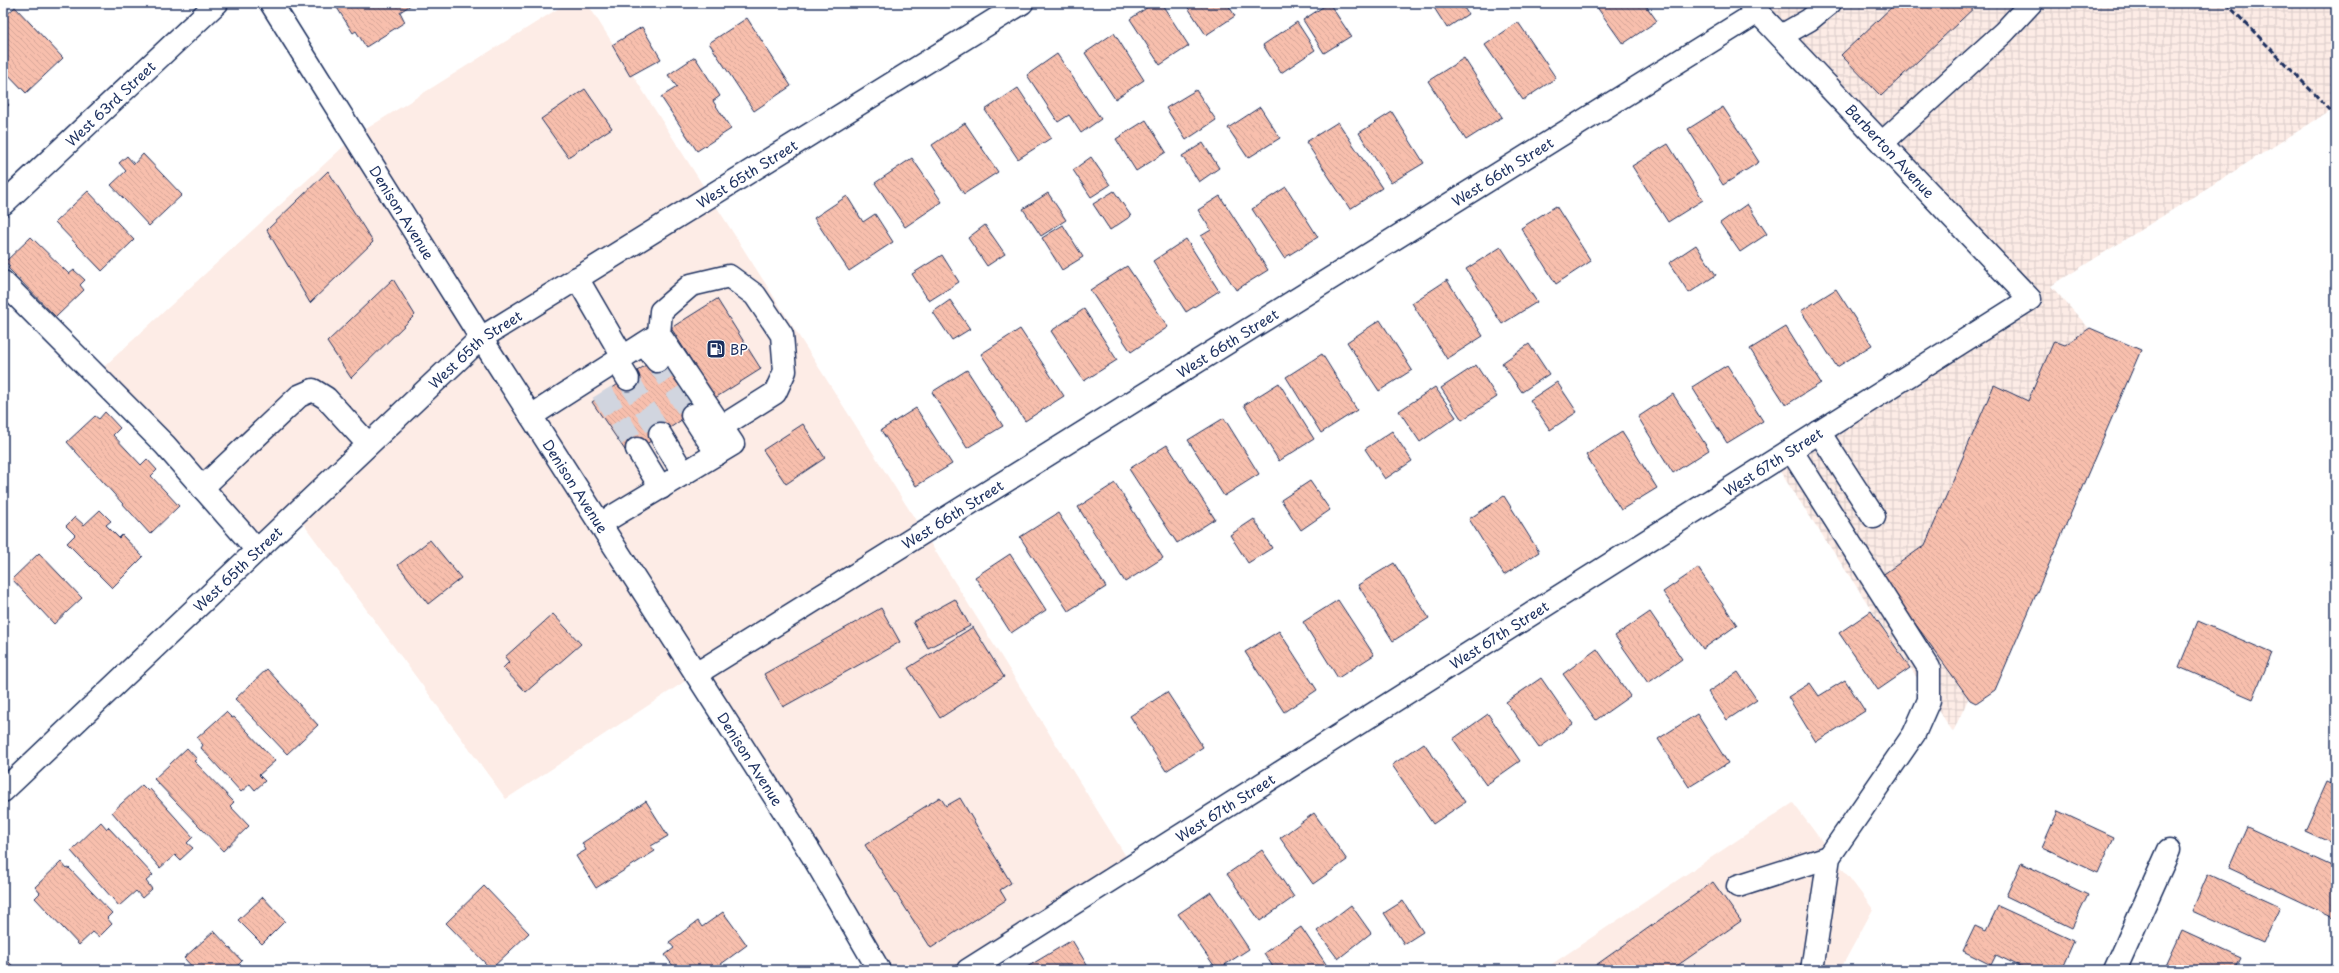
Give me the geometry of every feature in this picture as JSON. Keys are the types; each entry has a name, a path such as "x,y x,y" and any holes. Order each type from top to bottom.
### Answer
{"street":[{"name":"West 63rd Street","path":"3,204 217,3"},
{"name":"Denison Avenue","path":"272,3 481,338 812,855 879,970"},
{"name":"West 65th Street","path":"3,791 481,338 1022,3"},
{"path":"1781,36 1809,20 1830,3"},
{"path":"1882,143 2004,32 2031,3"},
{"name":"Barberton Avenue","path":"1753,7 2030,299"},
{"name":"West 66th Street","path":"696,674 1753,7"},
{"path":"531,416 597,384 623,366 652,339 661,311 691,286 729,276 755,295 782,335 785,371 775,393 721,427"},
{"path":"577,278 623,366"},
{"path":"3,282 165,445 257,550"},
{"name":"West 67th Street","path":"968,970 2030,299"},
{"path":"652,339 657,361"},
{"path":"600,524 733,444 652,339"},
{"path":"202,488 299,396 313,390 326,398 368,444"},
{"path":"692,415 717,454"},
{"path":"1819,432 1874,517"},
{"path":"660,434 684,474"},
{"path":"637,449 661,488"},
{"path":"1791,450 1930,668 1929,700 1914,734 1829,857 1812,970"},
{"path":"2115,970 2170,850"},
{"path":"1738,886 1829,857"}],"shaded area":[{"path":"567,3 587,3 924,533 1132,866 968,970 878,970 696,674 506,799 296,514 257,550 95,375 355,136"},
{"path":"1749,3 2336,3 2336,116 2330,111 2051,286 2122,365 1953,732 1773,461 2030,299"},
{"path":"1793,803 1873,909 1840,970 1543,970"}],"building":[{"path":"334,3 414,3 400,12 405,22 366,47 356,31 353,33"},
{"path":"1154,3 1161,3 1189,46 1160,65 1130,19"},
{"path":"1185,3 1227,3 1235,16 1206,35"},
{"path":"1329,3 1351,36 1324,53 1303,20"},
{"path":"1431,3 1461,3 1468,14 1447,28"},
{"path":"1594,3 1644,3 1657,21 1623,44"},
{"path":"1896,3 1979,3 1881,96 1841,55"},
{"path":"15,7 63,58 26,93 3,69 3,18"},
{"path":"747,18 791,86 754,111 709,43"},
{"path":"1297,22 1315,50 1281,73 1263,45"},
{"path":"1518,22 1556,78 1523,100 1485,45"},
{"path":"642,27 661,59 630,76 612,45"},
{"path":"1114,33 1144,80 1115,99 1085,53"},
{"path":"1057,54 1101,119 1081,133 1069,115 1058,122 1027,75"},
{"path":"695,57 720,96 713,101 731,129 697,151 661,97 677,87 668,75"},
{"path":"1464,58 1502,117 1466,140 1428,81"},
{"path":"1018,88 1051,138 1018,159 985,110"},
{"path":"585,89 612,128 568,157 541,119"},
{"path":"1196,90 1216,120 1186,140 1166,108"},
{"path":"3,98 9,105 3,110"},
{"path":"1260,107 1280,138 1248,158 1228,128"},
{"path":"1723,107 1759,162 1723,185 1688,129"},
{"path":"1392,112 1424,163 1391,183 1359,133"},
{"path":"1146,120 1166,152 1136,171 1116,139"},
{"path":"1338,122 1382,188 1350,209 1306,142"},
{"path":"965,123 998,172 964,194 932,145"},
{"path":"1203,143 1219,168 1199,182 1182,156"},
{"path":"1668,144 1703,200 1668,222 1632,166"},
{"path":"143,154 182,195 149,226 111,185 126,171 119,163 127,156 134,164"},
{"path":"1091,157 1110,185 1091,197 1073,170"},
{"path":"912,158 942,202 905,227 875,183"},
{"path":"328,171 373,242 310,303 267,230"},
{"path":"1286,187 1318,237 1284,258 1252,209"},
{"path":"88,191 134,240 102,271 55,222"},
{"path":"1114,191 1131,216 1110,230 1093,204"},
{"path":"1048,193 1066,220 1041,236 1023,209"},
{"path":"847,196 863,222 875,214 893,242 849,271 814,218"},
{"path":"1220,196 1268,270 1236,290 1201,236 1211,230 1198,210"},
{"path":"1747,204 1767,234 1740,252 1720,223"},
{"path":"1556,206 1591,261 1556,284 1521,228"},
{"path":"985,225 1005,254 987,266 968,238"},
{"path":"1063,225 1083,257 1062,270 1042,238"},
{"path":"31,237 69,274 74,270 85,280 80,285 84,290 56,317 8,268 10,266 5,262"},
{"path":"1186,239 1219,291 1186,312 1153,261"},
{"path":"1696,245 1716,275 1689,293 1669,263"},
{"path":"1501,247 1537,302 1502,324 1466,269"},
{"path":"942,255 959,282 929,301 912,274"},
{"path":"1127,266 1168,327 1131,352 1090,290"},
{"path":"393,279 415,315 351,378 327,342"},
{"path":"1447,280 1483,336 1447,359 1412,303"},
{"path":"1836,289 1872,345 1837,367 1801,311"},
{"name":"BP","path":"717,299 761,369 715,398 671,328"},
{"path":"950,300 970,329 952,340 933,312"},
{"path":"1084,309 1117,360 1084,381 1051,331"},
{"path":"1380,320 1412,370 1379,391 1347,342"},
{"path":"1786,327 1821,383 1786,405 1750,349"},
{"path":"2090,328 2141,350 1995,690 1976,703 1970,700 1881,576 1925,545 1994,385 2028,401 2054,341 2065,345"},
{"path":"1020,329 1064,396 1025,421 981,354"},
{"path":"1529,344 1549,374 1522,392 1502,363"},
{"path":"1322,354 1357,410 1321,433 1286,377"},
{"path":"659,356 696,410 629,456 592,402"},
{"path":"1476,365 1497,397 1462,420 1441,388"},
{"path":"1727,365 1763,421 1727,443 1692,387"},
{"path":"967,370 1003,426 967,448 932,392"},
{"path":"1557,382 1577,412 1550,430 1530,400"},
{"path":"1279,383 1314,439 1279,461 1244,405"},
{"path":"1435,387 1456,417 1420,442 1399,411"},
{"path":"1673,394 1709,450 1673,473 1638,417"},
{"path":"916,408 952,464 916,486 881,430"},
{"path":"105,412 120,428 113,435 141,465 147,459 157,470 151,476 179,506 150,534 67,442 95,416 99,419"},
{"path":"1224,418 1259,474 1224,496 1188,440"},
{"path":"803,424 825,458 786,484 763,450"},
{"path":"1392,431 1412,461 1385,479 1365,449"},
{"path":"1622,432 1657,488 1621,510 1586,455"},
{"path":"1167,445 1215,519 1177,543 1129,469"},
{"path":"1310,481 1330,510 1301,530 1281,500"},
{"path":"1115,483 1163,558 1125,582 1078,507"},
{"path":"1504,496 1539,552 1504,575 1469,519"},
{"path":"100,510 111,521 106,525 119,538 122,535 143,557 112,588 67,543 75,535 66,526 75,517 84,525"},
{"path":"1058,513 1106,587 1068,611 1020,537"},
{"path":"1254,519 1272,548 1248,563 1230,535"},
{"path":"430,540 461,578 428,604 398,565"},
{"path":"39,553 82,598 54,624 12,579"},
{"path":"1010,554 1046,610 1011,633 975,577"},
{"path":"1394,563 1429,618 1393,641 1358,585"},
{"path":"1698,568 1737,625 1703,649 1663,592"},
{"path":"955,599 970,626 928,648 913,622"},
{"path":"1338,600 1374,655 1338,678 1303,622"},
{"path":"881,608 900,642 783,707 764,674"},
{"path":"1871,611 1910,668 1878,690 1839,633"},
{"path":"1650,612 1682,659 1648,683 1615,636"},
{"path":"553,614 581,644 526,692 503,668 509,662 505,657"},
{"path":"2198,621 2272,653 2253,699 2179,667"},
{"path":"973,627 1004,677 940,718 908,668"},
{"path":"1279,631 1317,690 1284,712 1245,652"},
{"path":"1597,649 1630,696 1596,720 1563,674"},
{"path":"267,669 318,725 287,754 235,699"},
{"path":"1738,672 1757,700 1727,720 1708,692"},
{"path":"1541,678 1573,724 1539,748 1506,702"},
{"path":"1845,680 1865,711 1816,742 1788,697 1810,683 1819,696"},
{"path":"1167,692 1203,747 1166,771 1130,716"},
{"path":"226,712 232,718 234,717 275,761 259,775 265,781 255,790 250,784 241,792 201,748 203,745 197,738"},
{"path":"1488,714 1520,761 1486,785 1453,739"},
{"path":"1697,714 1728,763 1689,787 1658,739"},
{"path":"1424,743 1465,802 1433,824 1392,765"},
{"path":"187,748 197,759 194,761 234,802 230,806 249,826 223,851 154,779"},
{"path":"2327,782 2336,786 2336,845 2305,831"},
{"path":"142,785 148,791 150,789 193,837 187,843 193,848 180,860 175,855 160,868 112,812"},
{"path":"940,797 946,806 960,798 1011,883 1000,890 1006,900 931,948 865,845"},
{"path":"646,801 668,836 651,846 655,851 596,888 576,856 586,850 582,843"},
{"path":"2058,811 2114,837 2098,873 2042,847"},
{"path":"1314,813 1347,860 1313,884 1280,838"},
{"path":"101,822 107,829 108,827 153,875 146,881 152,889 142,898 136,891 119,906 71,851"},
{"path":"2247,827 2336,868 2336,918 2229,868"},
{"path":"1262,850 1294,897 1260,921 1227,874"},
{"path":"61,862 67,869 69,868 112,913 107,918 112,924 99,937 93,932 79,945 35,898 40,893 35,887"},
{"path":"2021,863 2088,895 2072,928 2006,896"},
{"path":"2208,874 2280,907 2263,943 2192,911"},
{"path":"1713,882 1741,921 1671,970 1589,970"},
{"path":"484,886 529,933 491,969 446,923"},
{"path":"1211,892 1249,949 1217,970 1178,914"},
{"path":"263,897 285,921 262,944 238,920"},
{"path":"1403,901 1423,932 1404,944 1384,913"},
{"path":"1351,905 1371,933 1338,959 1317,931"},
{"path":"1998,906 2074,941 2061,970 2028,970 1996,955 1991,965 1963,951 1975,926 1986,931"},
{"path":"723,912 747,945 713,970 676,970 665,955 674,948 669,942 698,921 702,927"},
{"path":"1301,927 1330,970 1275,970 1264,953"},
{"path":"214,931 242,961 233,970 195,970 184,958"},
{"path":"2182,931 2241,958 2235,970 2164,970"},
{"path":"1072,940 1090,970 1022,970"},
{"path":"3,955 16,970 3,970"}],"tunnel":[{"path":"657,361 692,415"},
{"path":"628,379 660,434"},
{"path":"602,392 637,449"}],"railway":[{"path":"2226,3 2336,116"}],"place":[{"name":"BP","path":"716,349"}]}
